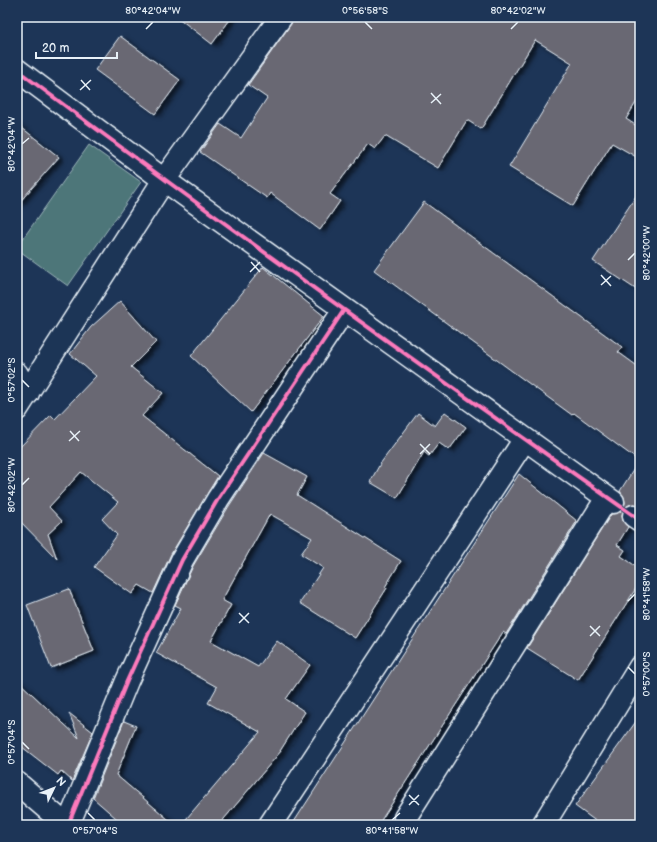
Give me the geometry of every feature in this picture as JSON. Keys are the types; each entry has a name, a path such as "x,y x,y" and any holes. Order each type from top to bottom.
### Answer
{"street":[{"path":"22,401 164,180 281,17"},
{"path":"17,70 164,180 610,500 405,818"},
{"path":"17,783 67,825 130,674 182,560 218,498 344,310"},
{"path":"17,374 22,401"},
{"path":"270,825 525,439"},
{"path":"543,825 640,666"}],"green space":[{"path":"89,145 141,182 68,286 17,249 17,247"}],"building":[{"path":"177,17 232,17 212,44"},
{"path":"293,17 640,17 640,96 626,119 640,128 640,159 612,143 573,206 509,167 572,63 535,40 481,129 467,120 438,168 385,136 375,149 368,144 330,194 340,201 320,230 270,193 267,198 200,152 220,124 241,138 267,98 248,85 291,24"},
{"path":"120,36 180,80 155,114 95,70"},
{"path":"17,124 59,157 17,205"},
{"path":"640,190 640,292 593,261"},
{"path":"424,202 622,347 618,352 640,368 640,505 629,505 623,509 625,503 624,497 620,491 639,461 574,413 572,415 374,270"},
{"path":"263,267 324,316 251,412 191,356"},
{"path":"120,301 156,342 131,367 163,393 142,416 218,476 171,554 153,593 139,585 132,594 94,567 117,535 102,519 118,502 81,472 49,507 62,521 48,534 57,559 17,518 17,450 51,415 55,419 96,376 70,354 91,327"},
{"path":"445,412 466,427 449,450 439,443 429,456 424,452 397,498 370,482 380,464 418,413 435,426"},
{"path":"264,453 307,477 297,495 401,561 385,587 387,588 355,638 300,603 323,568 301,554 312,538 270,514 222,600 231,605 211,641 258,667 277,641 310,665 286,699 305,712 281,751 219,825 181,825 260,732 208,703 217,687 156,653 181,608 175,605 193,566 229,506"},
{"path":"519,474 577,521 506,634 503,632 378,825 292,825"},
{"path":"623,509 623,521 628,527 617,545 625,550 621,556 640,569 640,582 578,680 527,648 611,514 618,513"},
{"path":"69,589 94,651 51,668 27,605"},
{"path":"17,680 79,738 69,713 93,732 72,781 61,771 58,775 17,743"},
{"path":"640,716 640,825 601,825 575,806"},
{"path":"124,721 136,726 116,775 175,825 124,825 93,798"}],"cycle path":[{"path":"17,70 327,297 640,520"},
{"path":"68,825 127,681 182,560 218,499 344,310"}]}
